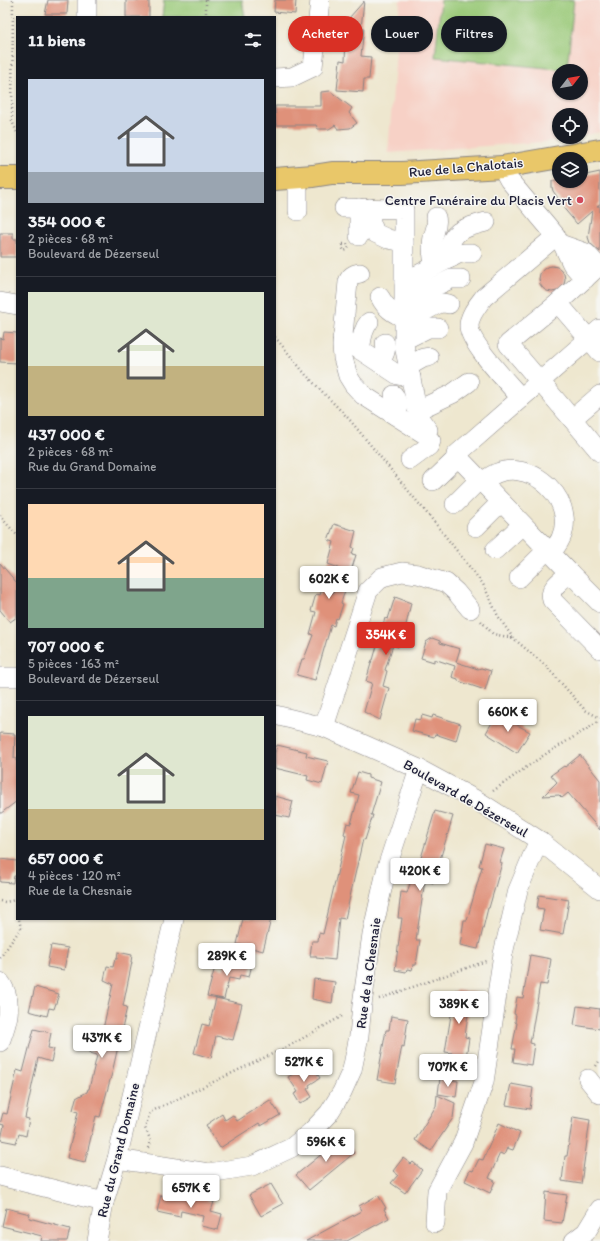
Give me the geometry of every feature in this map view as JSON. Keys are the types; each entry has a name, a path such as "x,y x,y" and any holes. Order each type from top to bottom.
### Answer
{"main road":[{"name":"Rue de la Chalotais","path":"276,179 332,173 437,171 502,166 600,150"},
{"name":"Rue de la Chalotais","path":"276,169 319,170 332,173"},
{"path":"0,178 16,178"}],"street":[{"path":"87,0 87,16"},
{"path":"276,78 292,78 313,67 320,0"},
{"path":"502,166 509,180 560,240 572,264 584,279"},
{"path":"296,178 298,190 298,211"},
{"path":"358,208 359,236"},
{"path":"358,208 404,209 404,320 410,371 419,418 430,436 429,446 410,460"},
{"path":"358,208 371,222 375,233 388,239 404,242"},
{"path":"436,217 437,225 433,237 432,252 443,262"},
{"path":"443,262 450,248 450,242 453,237 463,228 486,222"},
{"path":"560,240 586,253 599,266 508,344 572,419 596,440"},
{"path":"521,398 476,344 468,327 470,319 484,297 560,240"},
{"path":"404,282 464,253 472,253"},
{"path":"360,273 349,277 342,338 343,358 353,384 364,394 396,416 448,446 480,482 522,525 596,595"},
{"path":"404,320 451,279 461,279"},
{"path":"380,297 392,312 404,320 428,328 438,328"},
{"path":"0,302 16,304"},
{"path":"433,481 457,456 539,381 596,340 558,302"},
{"path":"404,320 438,304 449,304"},
{"path":"360,350 362,334 368,322"},
{"path":"342,338 398,375 410,371 423,358 429,357"},
{"path":"380,362 386,350 385,343"},
{"path":"418,410 452,394 469,382"},
{"path":"572,419 600,394"},
{"path":"394,395 399,407 396,416"},
{"path":"455,504 480,482 499,473 510,471 519,471 535,476 550,488 557,496 562,506 564,516 564,526 559,543 519,578"},
{"path":"476,527 501,502"},
{"path":"496,550 522,525"},
{"path":"324,727 368,591 382,577 402,572 418,574 446,583 456,592 470,609"},
{"path":"570,572 552,590 552,600 600,649"},
{"path":"0,677 16,677"},
{"name":"Boulevard de Dézerseul","path":"276,715 324,727 420,768 478,801 540,841 600,889"},
{"name":"Rue de la Chesnaie","path":"117,1159 209,1173 252,1166 291,1148 311,1132 329,1113 342,1092 352,1070 359,1036 372,934 387,867 420,768"},
{"name":"Boulevard de Dézerseul","path":"435,1223 437,1191 463,1143 484,1082 503,954 518,890 540,841"},
{"name":"Rue du Grand Domaine","path":"97,1241 104,1202 117,1159 174,920"},
{"path":"0,982 7,998 10,1011 0,1042"},
{"path":"588,1079 600,1094"},
{"path":"0,1176 104,1202"},
{"path":"574,1241 586,1232 600,1209"}],"path":[{"path":"13,0 12,121 16,131"},
{"path":"206,0 206,16"},
{"path":"276,338 306,375 349,419 435,523 483,584 498,616 513,638 546,666 585,710 600,718"},
{"path":"0,516 16,534"},
{"path":"470,609 493,634 513,638"},
{"path":"478,801 541,757 600,721"},
{"path":"0,901 5,902 16,899"},
{"path":"0,958 21,928 19,920"},
{"path":"143,1163 151,1141 145,1128 150,1112 289,1046 362,1005 503,954"}],"shaded area":[{"path":"400,0 600,0 600,132 588,135 588,108 552,108 552,141 388,153 396,52 433,52 433,16 399,16"}],"green space":[{"path":"164,0 242,0 245,16 162,16"},
{"path":"441,0 574,0 568,64 552,64 552,69 435,57"}],"building":[{"path":"48,0 68,0 67,14 45,14"},
{"path":"126,0 149,0 149,16 126,16"},
{"path":"275,0 296,0 295,14 274,12"},
{"path":"364,1 362,16 351,16"},
{"path":"345,52 361,52 361,56 371,57 369,79 364,79 363,92 337,90 340,60 345,61"},
{"path":"330,91 352,108 349,113 357,123 350,128 338,129 335,125 329,129 318,129 316,125 276,125 276,106 321,106 321,92"},
{"name":"Centre Funéraire du Placis Vert","path":"600,172 600,204 597,206 600,206 600,252 590,243 588,237 592,211 577,224 561,205 562,204 552,188 588,188 588,175"},
{"path":"0,233 13,233 13,239 16,239 16,257 0,257"},
{"path":"552,266 561,270 565,279 561,288 552,292 543,288 539,279 543,270"},
{"path":"4,332 16,333 16,363 0,362 0,338 3,339"},
{"path":"334,524 356,531 352,554 356,555 341,603 343,604 334,626 331,625 315,680 297,675 302,659 304,659 313,635 310,634 316,612 311,611 316,594 320,595 322,589 333,593 339,568 328,564 334,542 328,540"},
{"path":"0,563 16,582 16,618 10,622 0,610"},
{"path":"395,597 411,603 406,625 398,647 393,645 385,670 387,671 383,686 389,688 380,720 364,712 372,683 366,681 385,618 388,619"},
{"path":"432,638 440,641 440,643 460,649 456,662 478,669 481,668 491,671 485,690 458,681 458,679 452,677 455,666 434,659 434,662 421,658 426,642"},
{"path":"497,714 530,732 517,753 486,733"},
{"path":"422,715 432,718 433,715 461,724 456,741 435,734 434,737 412,731 415,719 421,720"},
{"path":"0,733 15,734 14,758 16,758 16,802 0,814"},
{"path":"277,745 307,752 306,756 328,761 322,784 307,780 308,776 276,768"},
{"path":"580,755 600,780 600,830 568,793 562,798 559,795 543,796 557,782 551,775 564,766 565,767"},
{"path":"358,772 368,775 368,778 381,782 371,815 373,815 365,840 363,839 345,919 339,918 335,960 316,958 316,956 310,956 312,941 318,941 319,933 323,934 346,835 344,834 347,823 351,824 359,795 351,793"},
{"path":"276,796 293,801 289,818 276,815"},
{"path":"435,811 453,816 433,883 425,880 416,940 420,940 416,965 413,965 412,970 407,969 406,972 395,970 402,918 398,918 401,892 407,893 415,867 418,868"},
{"path":"485,844 504,849 500,862 502,863 488,908 478,949 460,945 464,920 467,920 482,867 479,866"},
{"path":"0,859 16,861 16,876 14,876 13,883 0,882"},
{"path":"539,895 569,900 563,934 540,930 544,909 537,908"},
{"path":"243,920 271,920 263,951 237,944"},
{"path":"51,945 68,948 64,970 47,967"},
{"path":"118,952 132,955 132,962 123,1006 127,1007 112,1073 100,1117 96,1116 85,1162 67,1158 78,1112 73,1110 76,1098 87,1092 89,1089 97,1055 90,1053 94,1036 101,1038 113,984 104,980 107,966 113,967 115,959 117,959"},
{"path":"530,955 551,959 547,985 540,984 530,1043 534,1044 531,1065 513,1062 515,1049 512,1049 517,1023 515,1022 516,1015 514,1014 517,997 523,998"},
{"path":"226,958 252,964 249,977 240,975 239,980 229,978 224,999 207,996 215,967 224,969"},
{"path":"314,979 335,982 332,1003 312,999"},
{"path":"35,987 59,994 54,1009 49,1008 47,1016 29,1011"},
{"path":"455,990 477,993 474,1007 469,1006 465,1037 469,1038 465,1064 451,1062 452,1053 445,1052 451,1015 449,1014 452,995 454,996"},
{"path":"216,998 242,1004 233,1040 216,1036 211,1058 194,1053 202,1024 209,1026"},
{"path":"577,1006 600,1009 600,1029 574,1025"},
{"path":"391,1016 408,1019 404,1047 402,1046 395,1083 377,1080 386,1030 389,1030"},
{"path":"34,1029 51,1033 48,1048 54,1049 51,1062 38,1058 25,1118 29,1119 26,1136 19,1134 16,1143 1,1140 4,1125 0,1124 3,1113 7,1114 17,1070 23,1072"},
{"path":"306,1066 315,1070 320,1078 309,1085 310,1087 307,1089 312,1097 300,1104 294,1094 298,1092 288,1077"},
{"path":"440,1078 458,1081 456,1097 438,1094"},
{"path":"511,1084 533,1088 530,1109 506,1105"},
{"path":"437,1095 455,1103 453,1118 431,1151 415,1140 436,1106"},
{"path":"270,1100 280,1115 261,1126 259,1123 220,1148 206,1125 222,1114 225,1120 233,1115 237,1121"},
{"path":"573,1117 590,1120 581,1184 562,1181 565,1156 567,1156"},
{"path":"499,1123 520,1133 513,1150 507,1148 504,1155 500,1153 489,1178 495,1181 490,1193 465,1181 470,1170 473,1171 479,1159 483,1160"},
{"path":"344,1136 354,1153 309,1190 296,1175"},
{"path":"403,1158 411,1164 413,1162 422,1170 405,1193 391,1183 398,1175 393,1171"},
{"path":"271,1184 283,1204 261,1216 249,1195"},
{"path":"546,1192 567,1195 562,1223 544,1221"},
{"path":"185,1194 207,1198 207,1200 214,1202 211,1211 222,1214 218,1230 201,1226 203,1216 181,1211 180,1217 157,1212 161,1195 176,1199 177,1196 184,1198"},
{"path":"378,1195 386,1208 384,1209 389,1218 347,1241 306,1241 361,1211 359,1206"},
{"path":"6,1208 30,1214 29,1218 70,1229 67,1241 41,1241 42,1236 2,1226"}],"place":[{"name":"Centre Funéraire du Placis Vert","path":"580,200"}]}
